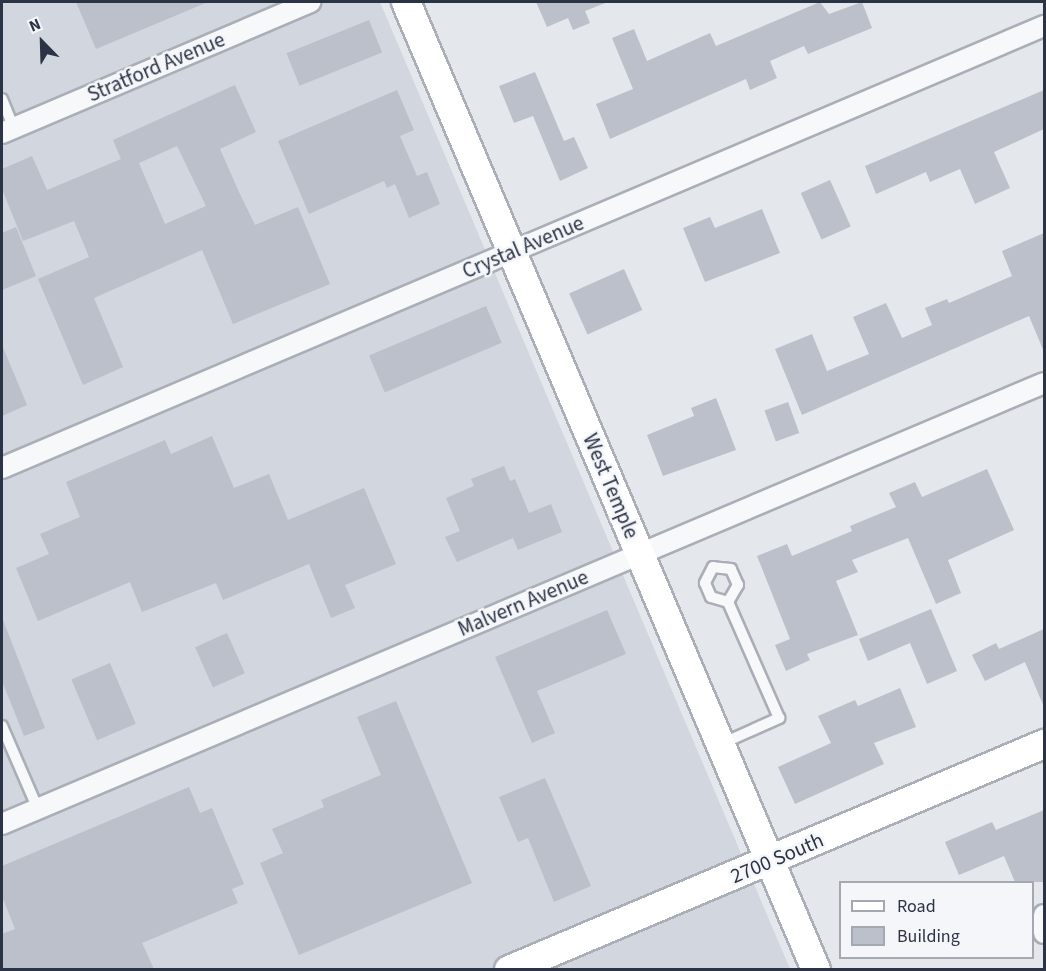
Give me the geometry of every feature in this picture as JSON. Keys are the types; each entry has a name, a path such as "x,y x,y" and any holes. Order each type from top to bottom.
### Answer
{"street":[{"name":"Stratford Avenue","path":"8,131 310,2"},
{"name":"West Temple","path":"406,2 816,969"},
{"name":"Crystal Avenue","path":"2,468 1044,26"},
{"name":"Malvern Avenue","path":"2,824 1044,383"},
{"name":"2700 South","path":"516,968 1044,744"},
{"path":"1044,915 1044,933"}],"lane":[{"path":"2,99 8,131"},
{"path":"721,744 779,718 728,602"},
{"path":"2,726 38,809"}],"shaded area":[{"path":"2,2 380,2 790,969 2,970"}],"building":[{"path":"76,2 208,2 96,49"},
{"path":"536,2 608,2 585,11 590,23 573,30 568,18 547,27"},
{"path":"820,2 829,14 862,2 872,28 808,54 804,46 770,61 777,78 750,90 746,79 610,139 596,104 633,89 612,38 634,29 647,61 710,33 716,46"},
{"path":"369,20 382,52 300,86 286,53"},
{"path":"535,72 564,141 574,137 588,168 560,181 533,116 514,123 499,86"},
{"path":"235,85 256,132 220,149 239,192 255,225 298,207 330,284 233,324 202,250 94,298 123,367 83,385 38,279 89,257 74,221 23,241 2,189 2,169 32,156 47,190 121,159 113,140","holes":["177,146 206,206 165,224 139,163"]},
{"path":"397,90 414,130 400,136 417,176 427,172 440,204 409,218 395,184 387,188 384,181 309,214 278,141"},
{"path":"1044,90 1044,129 994,152 1010,188 975,204 960,169 930,182 926,172 876,194 865,166"},
{"path":"830,180 851,227 822,240 801,193"},
{"path":"762,209 780,253 705,282 683,228 710,217 715,228"},
{"path":"16,227 36,276 2,290 2,233"},
{"path":"1044,233 1044,352 1029,316 802,415 775,349 812,334 827,371 869,354 853,317 886,303 902,338 932,325 925,308 947,299 949,303 1012,276 1002,251"},
{"path":"624,269 642,310 587,335 569,293"},
{"path":"486,306 502,343 385,392 369,356"},
{"path":"2,345 27,405 2,416"},
{"path":"716,398 736,450 663,476 647,435 694,416 691,408"},
{"path":"788,402 799,433 776,442 765,411"},
{"path":"212,436 234,488 269,474 288,520 364,488 396,564 345,585 355,608 331,618 309,564 223,600 216,583 142,612 130,582 38,621 16,568 49,554 40,534 80,517 66,482 165,440 171,454"},
{"path":"504,466 510,481 515,479 529,513 551,504 562,532 518,550 513,538 457,562 445,537 460,531 446,498 474,486 471,479"},
{"path":"987,469 1014,530 948,560 961,593 936,604 908,538 852,560 858,572 836,581 858,635 807,654 810,660 786,671 775,645 790,639 757,556 787,544 792,556 852,531 850,526 896,507 889,493 915,482 922,497"},
{"path":"931,609 957,671 927,684 910,643 868,661 859,639"},
{"path":"607,610 626,654 537,691 555,733 532,743 495,657"},
{"path":"3,620 45,728 24,736 2,681"},
{"path":"1044,629 1044,707 1025,662 985,681 972,655 996,643 999,649"},
{"path":"227,633 245,673 213,687 195,647"},
{"path":"110,663 136,724 97,740 71,679"},
{"path":"900,688 916,727 874,743 884,764 795,804 778,767 831,743 818,716 855,700 858,706"},
{"path":"396,701 472,883 299,955 260,863 283,853 272,829 324,807 321,800 381,775 357,717"},
{"path":"545,778 591,886 554,902 528,838 518,842 499,797"},
{"path":"189,787 200,813 212,808 244,884 232,889 238,903 142,943 154,969 2,969 2,934 15,929 2,896 2,866"},
{"path":"1044,810 1044,882 1015,881 1004,856 959,875 945,842 992,822 996,830"}]}
